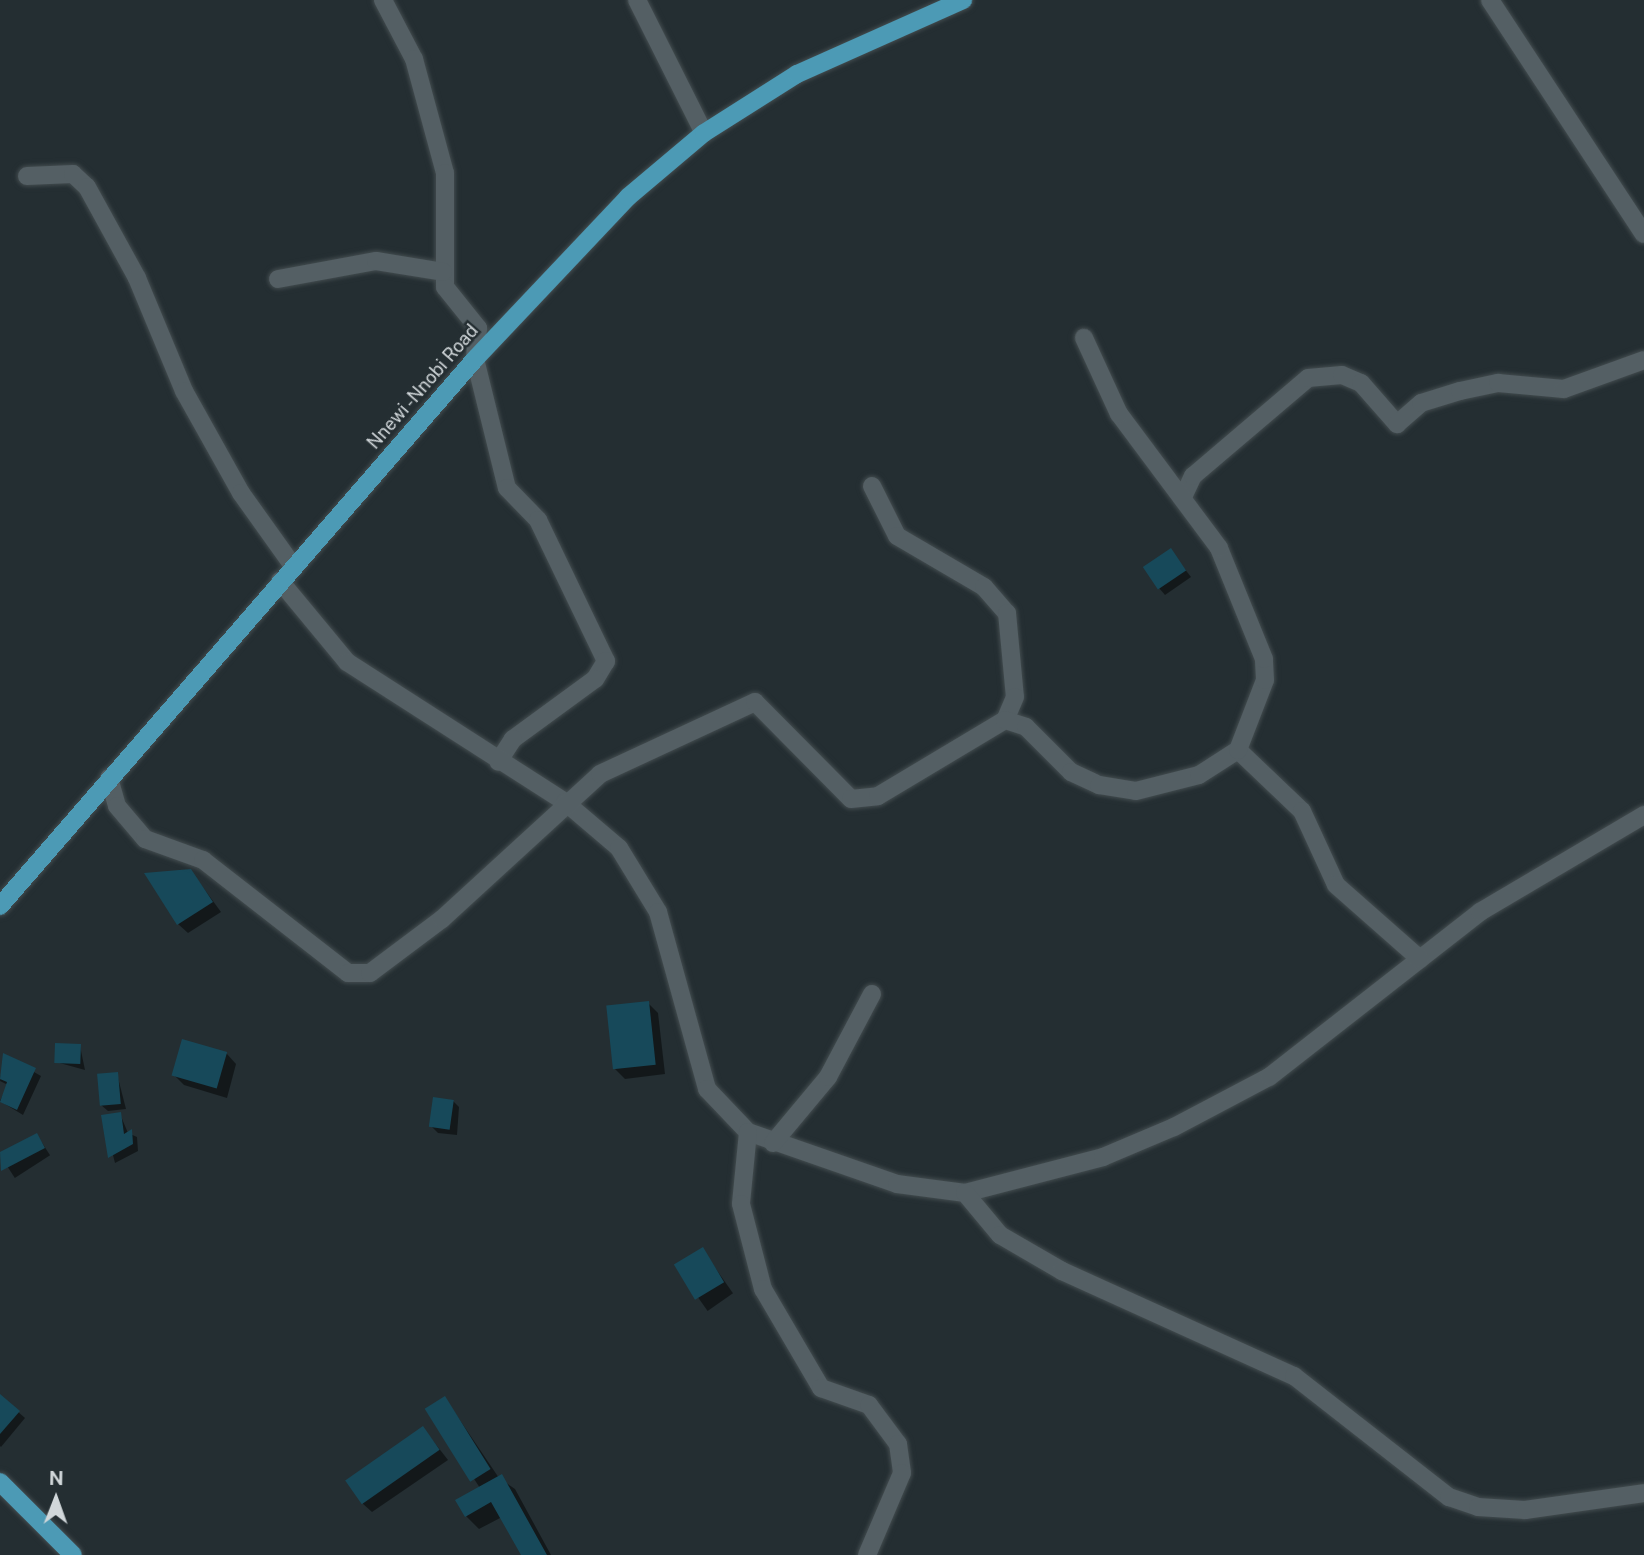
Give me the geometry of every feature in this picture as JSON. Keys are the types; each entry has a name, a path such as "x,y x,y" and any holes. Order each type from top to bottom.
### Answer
{"main road":[{"name":"Nnewi -Nnobi Road","path":"0,906 475,359 628,197 704,133 797,74 962,0"},
{"path":"0,1482 73,1555"}],"street":[{"path":"383,0 414,59 445,173 445,287 478,328 475,359 507,488 538,520 606,661 595,679 513,739 498,762"},
{"path":"637,0 704,133"},
{"path":"1490,0 1644,234"},
{"path":"27,176 73,174 88,187 136,278 184,391 241,493 293,566"},
{"path":"278,279 376,261 443,272"},
{"path":"1004,720 1026,727 1072,772 1136,791 1199,775 1238,750 1265,680 1264,659 1219,548 1184,495 1119,414 1084,338"},
{"path":"1184,495 1192,476 1308,378 1342,375 1361,383 1397,424 1421,403 1460,391 1498,383 1564,389 1644,360"},
{"path":"109,778 117,806 145,839 203,860 348,973 370,973 442,919 565,802 600,775 755,702 838,790 864,801 1004,720 1015,696 1007,613 984,587 897,536 872,486"},
{"path":"280,581 347,662 498,762 565,802 619,848 658,912 707,1089 748,1132 773,1143 897,1184 965,1193 1103,1157 1174,1127 1269,1077 1480,912 1644,815"},
{"path":"1238,750 1302,811 1336,885 1420,959"},
{"path":"773,1143 828,1077 872,994"},
{"path":"748,1132 741,1204 763,1289 821,1388 869,1405 898,1444 902,1473 867,1555"},
{"path":"965,1193 1000,1235 1062,1271 1294,1376 1449,1497 1525,1510 1644,1493"}],"building":[{"path":"1171,548 1186,570 1158,589 1143,567"},
{"path":"191,869 213,902 177,925 144,873"},
{"path":"649,1001 656,1065 613,1069 606,1005"},
{"path":"182,1039 227,1052 217,1088 172,1076"},
{"path":"55,1043 81,1044 80,1064 54,1063"},
{"path":"3,1053 36,1068 17,1110 0,1102 7,1082 0,1079"},
{"path":"118,1072 121,1104 100,1106 97,1074"},
{"path":"433,1097 454,1100 450,1130 429,1127"},
{"path":"121,1112 124,1134 132,1129 133,1144 108,1158 101,1115"},
{"path":"37,1133 45,1148 1,1171 0,1152"},
{"path":"703,1247 724,1282 695,1300 674,1265"},
{"path":"0,1394 20,1411 0,1434"},
{"path":"445,1396 491,1469 470,1482 425,1409"},
{"path":"423,1426 440,1450 362,1504 345,1480"},
{"path":"502,1474 547,1555 521,1555 491,1502 465,1517 455,1500"}]}
